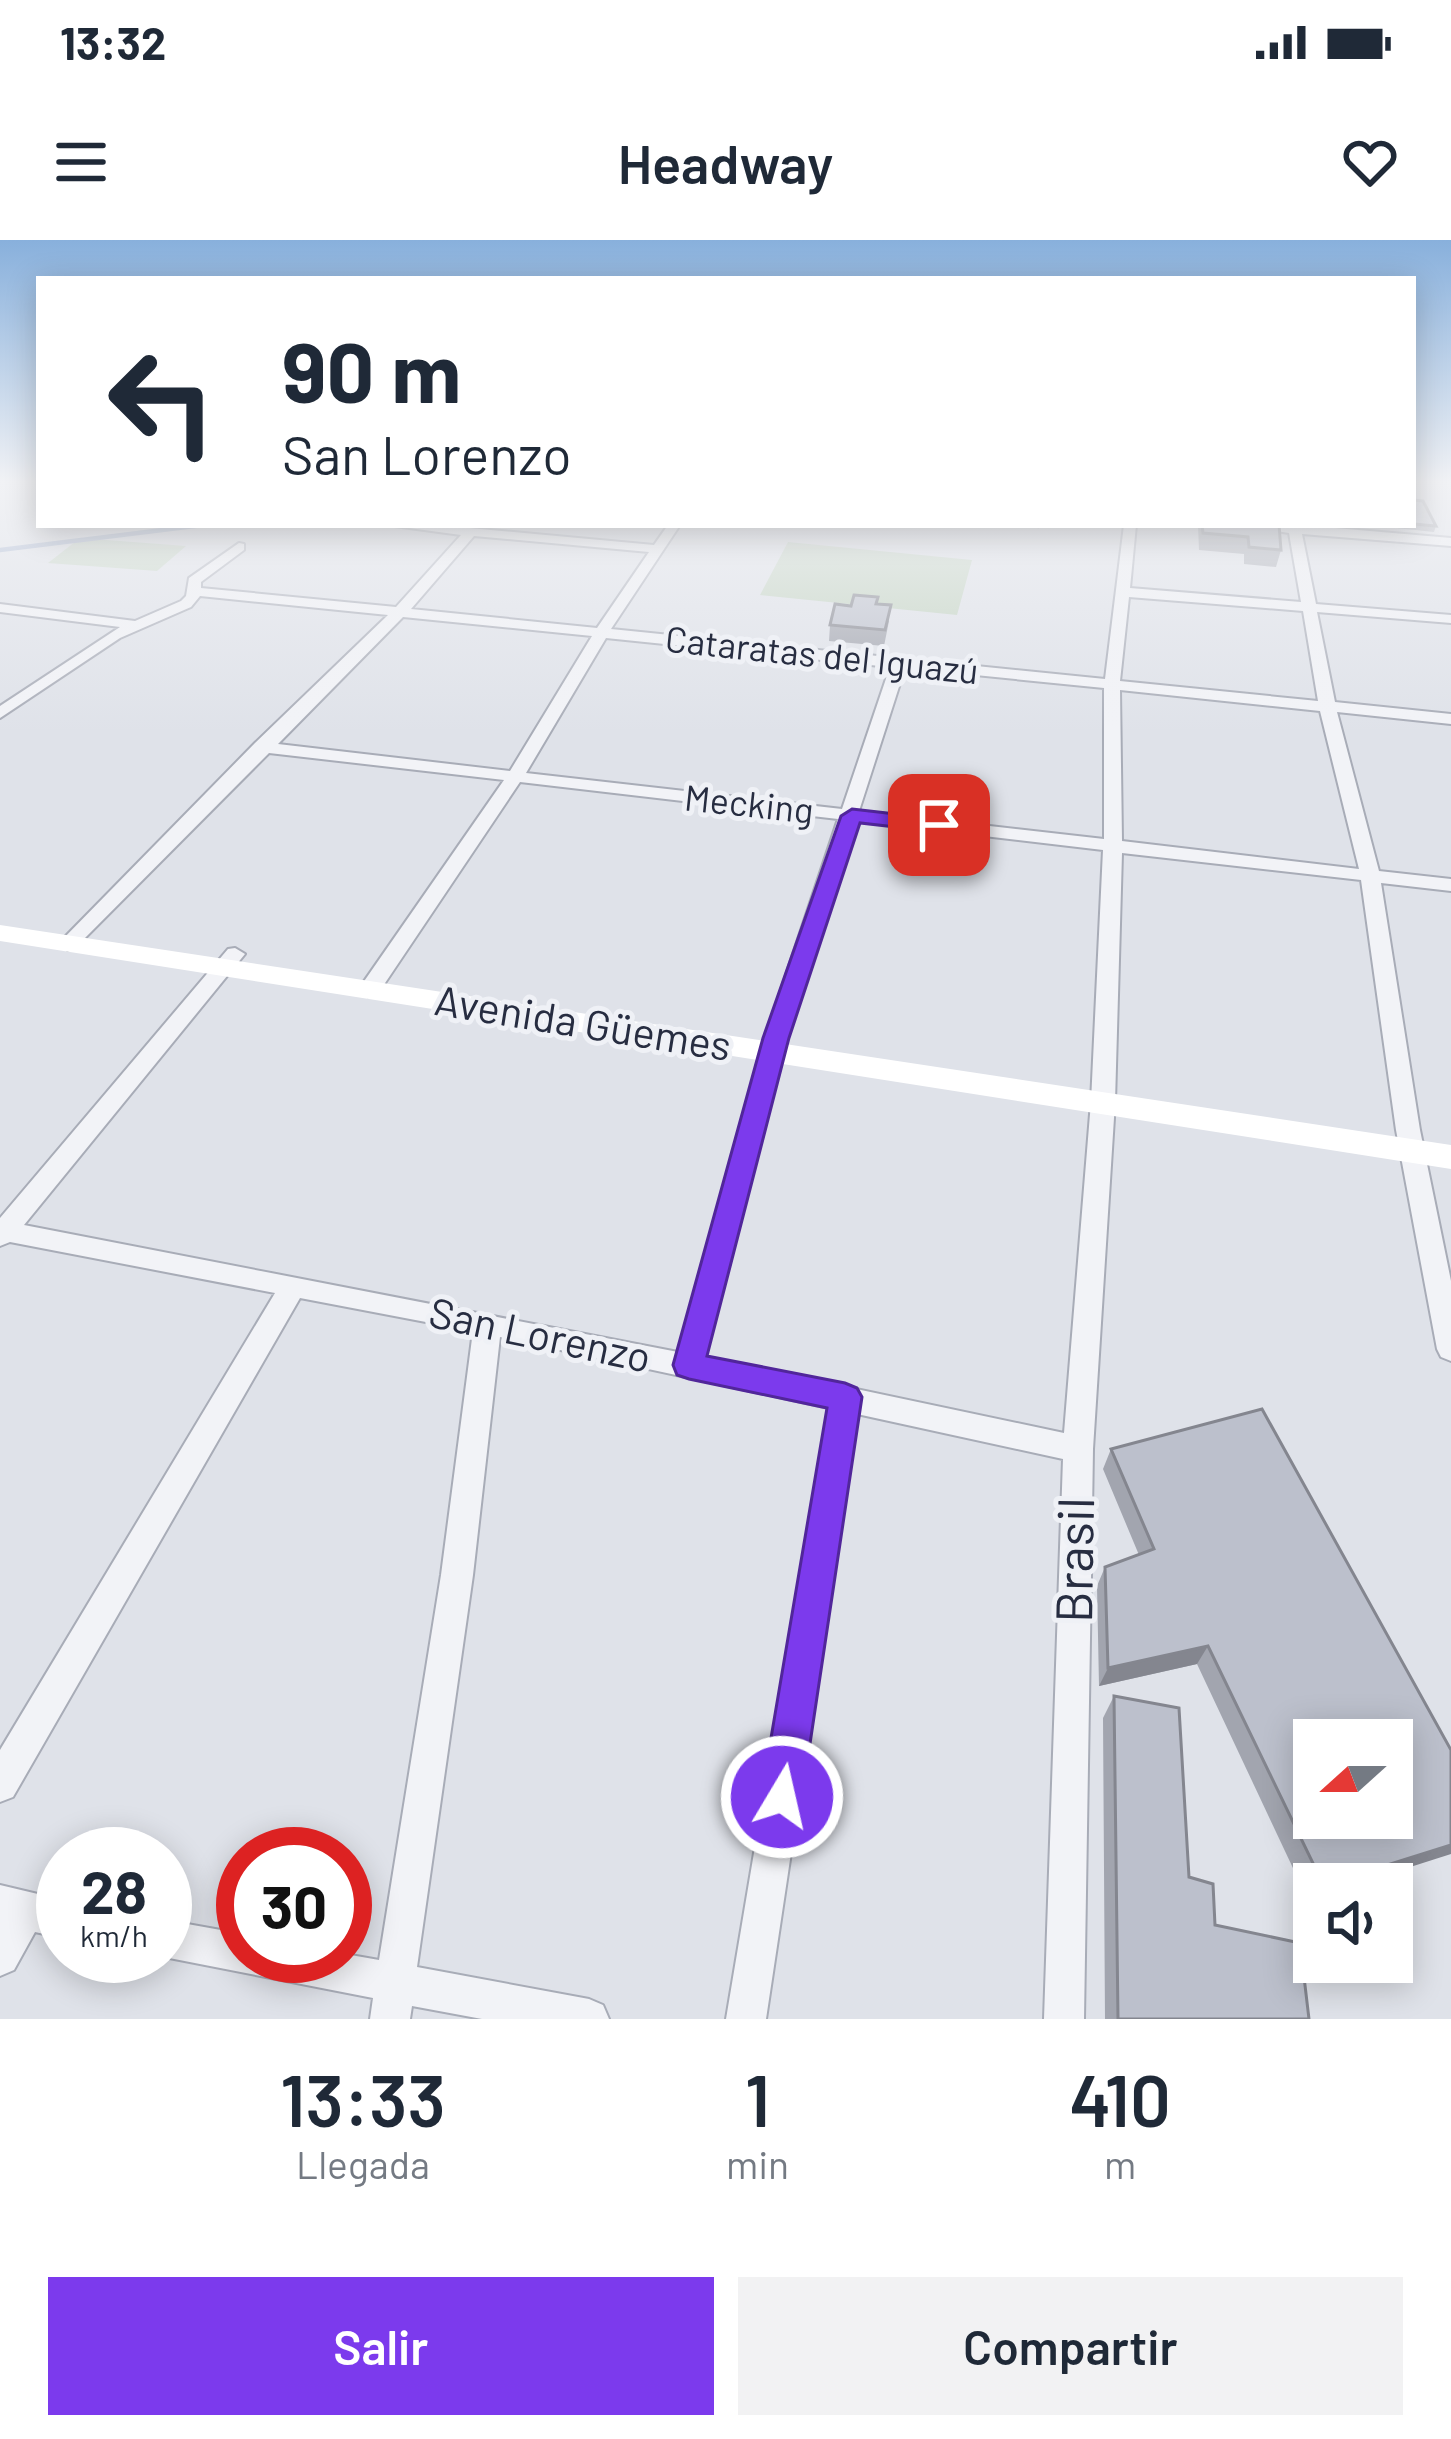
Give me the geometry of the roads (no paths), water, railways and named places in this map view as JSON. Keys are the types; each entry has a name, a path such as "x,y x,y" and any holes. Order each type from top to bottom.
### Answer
{"main road":[{"name":"Avenida Güemes","path":"0,917 75,937"},
{"name":"Avenida Güemes","path":"0,933 75,937 1410,1141 1451,1157"},
{"name":"Avenida Güemes","path":"1410,1141 1451,1137"}],"street":[{"path":"0,713 115,635 185,604 194,581 213,567"},
{"path":"75,937 440,567"},
{"path":"373,983 515,777 646,567"},
{"name":"Brasil","path":"1064,2019 1078,1449 1103,1094 1113,844 1112,686 1126,567"},
{"path":"1303,567 1327,705 1370,874 1410,1141 1451,1349"},
{"name":"Cataratas del Iguazú","path":"193,591 1451,718"},
{"path":"1123,592 1451,619"},
{"path":"0,608 138,625"},
{"path":"689,1365 774,1045 899,662"},
{"name":"Mecking","path":"261,747 1451,885"},
{"path":"2,1232 230,961"},
{"name":"San Lorenzo","path":"2,1232 488,1323 1078,1449"},
{"path":"0,1784 293,1286"},
{"path":"393,2001 457,1575 488,1323"},
{"path":"746,2019 845,1397"},
{"path":"0,1957 29,1912"},
{"path":"337,1983 393,2001 589,2019"}]}
